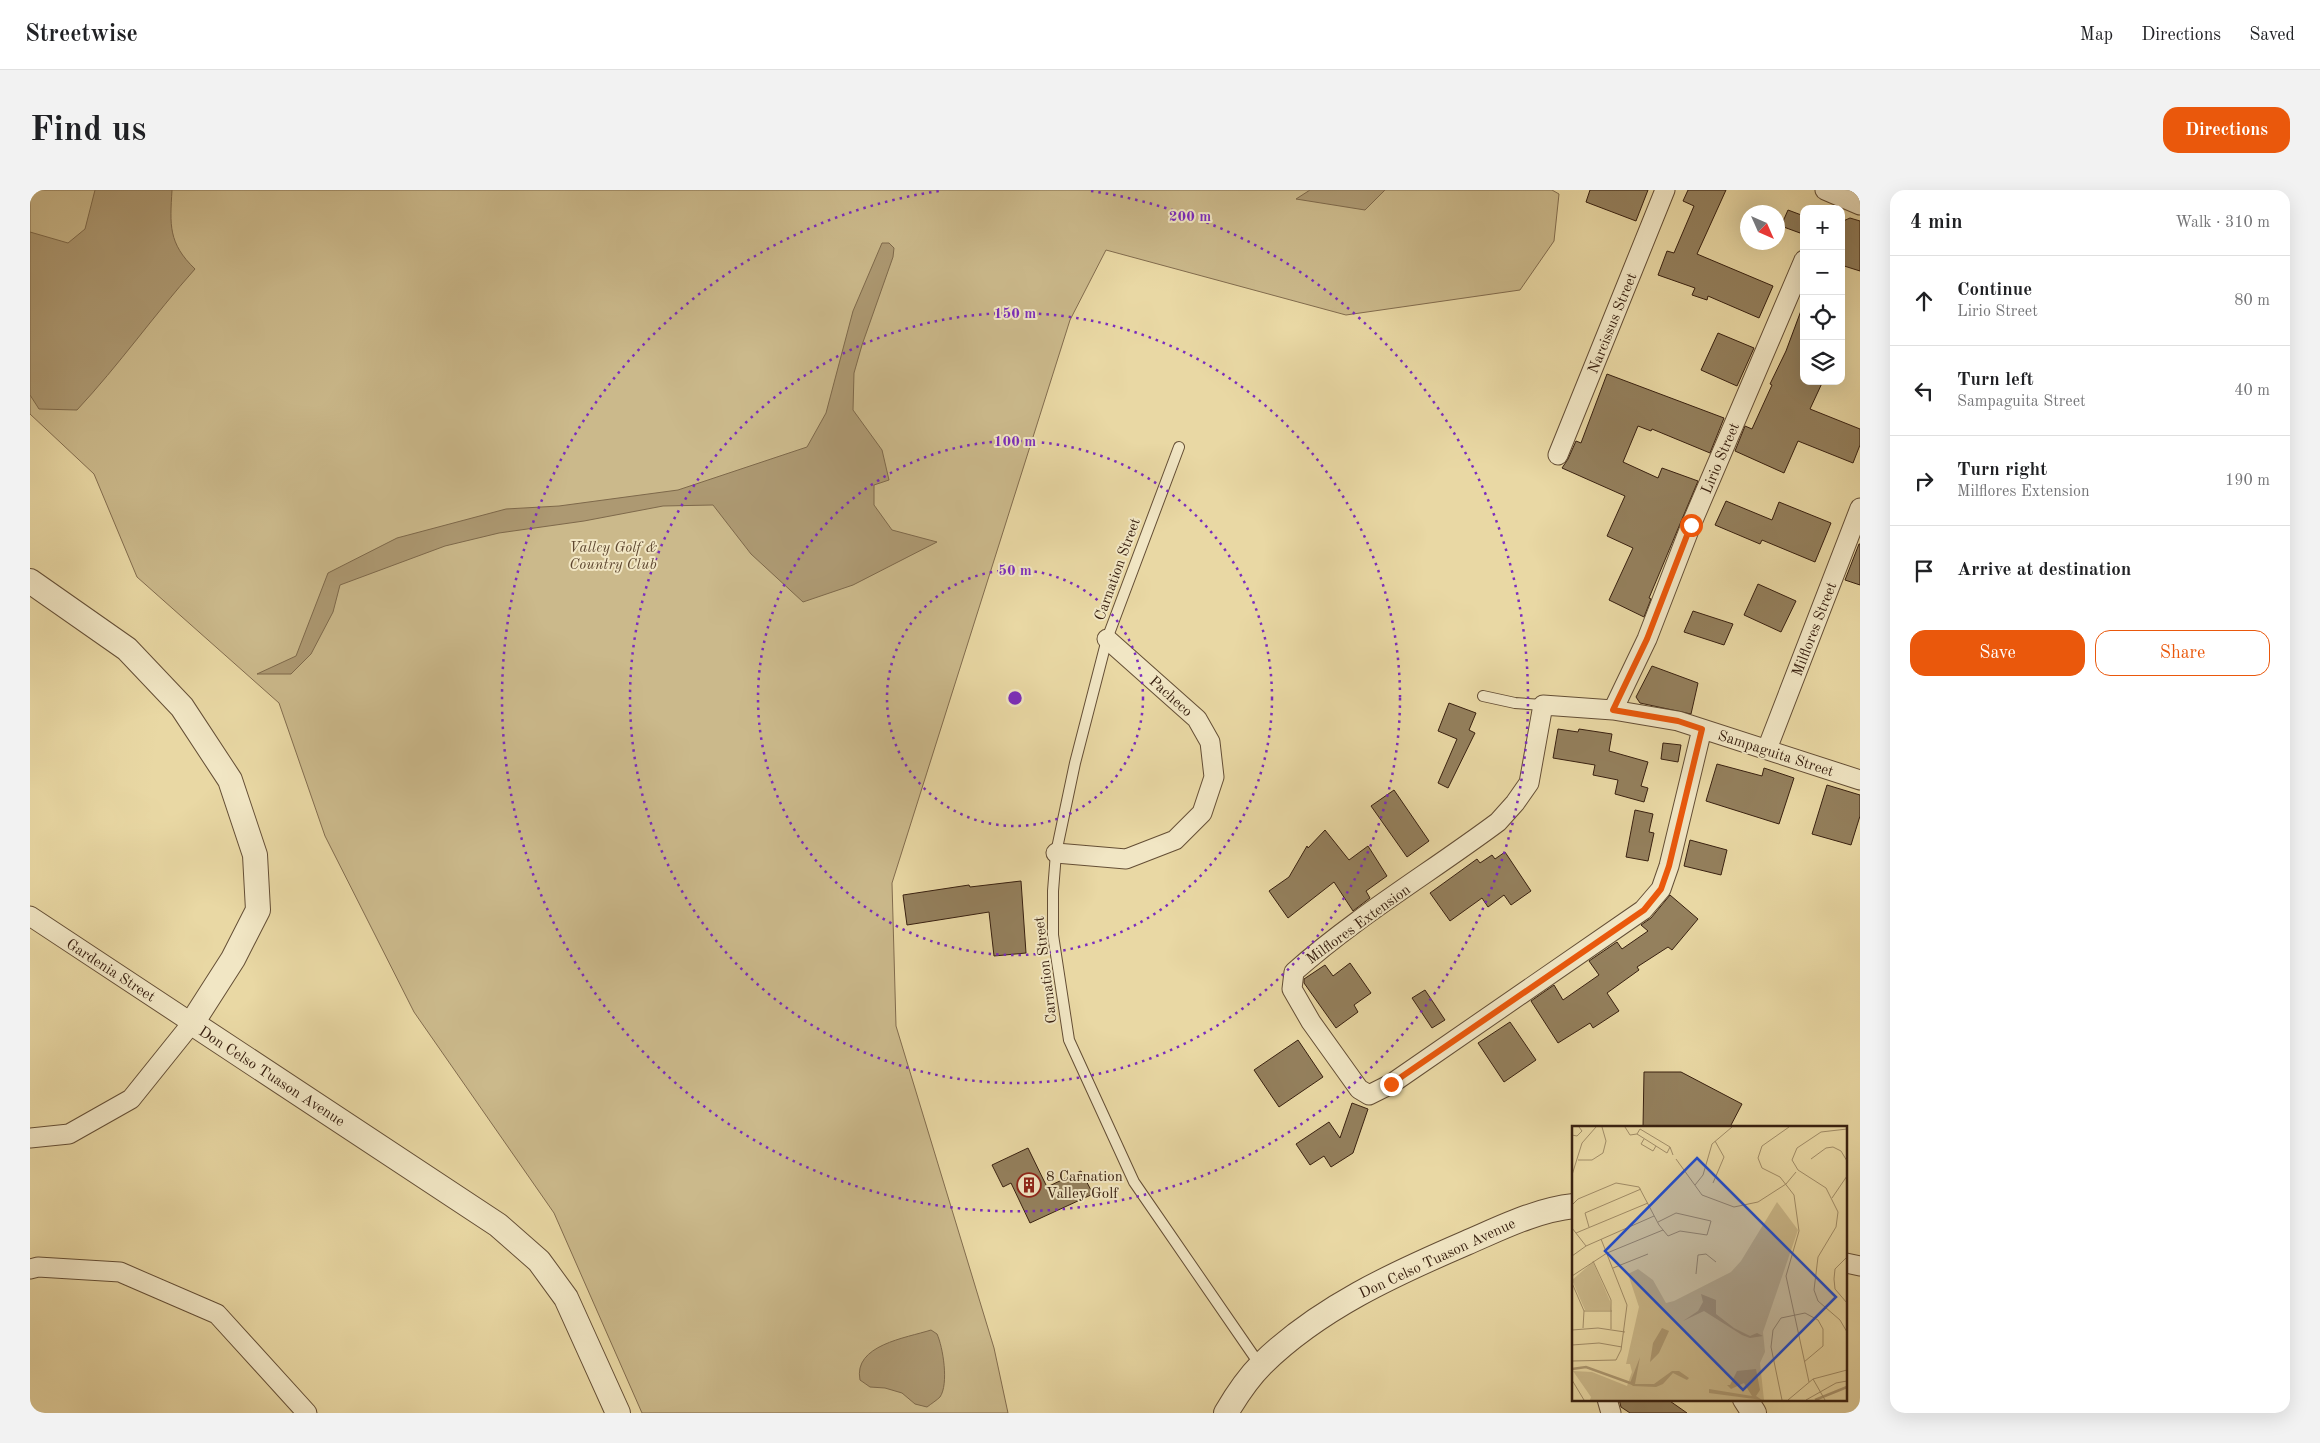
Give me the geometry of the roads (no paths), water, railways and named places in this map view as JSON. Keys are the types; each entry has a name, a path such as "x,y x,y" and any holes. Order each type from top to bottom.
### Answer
{"street":[{"name":"Narcissus Street","path":"1558,455 1666,190"},
{"path":"1829,195 1860,205"},
{"name":"Lirio Street","path":"1613,710 1647,639 1691,525 1800,269"},
{"name":"Milflores Street","path":"1767,749 1860,508"},
{"name":"Don Celso Tuason Avenue","path":"30,581 127,650 182,707 230,780 255,855 258,910 233,959 192,1023 498,1225 539,1261 566,1298 618,1413"},
{"name":"Pacheco","path":"1056,853 1126,858 1175,840 1202,813 1214,777 1210,742 1197,719 1107,639"},
{"name":"Sampaguita Street","path":"1543,705 1613,710 1678,721 1860,780"},
{"name":"Milflores Extension","path":"1543,705 1529,783 1515,804 1498,822 1362,919 1294,972 1292,989 1311,1022 1359,1089 1369,1095 1391,1084 1644,910 1661,889 1669,866 1702,729"},
{"name":"Gardenia Street","path":"30,916 192,1023"},
{"path":"30,1138 69,1134 131,1099 192,1023"},
{"name":"Don Celso Tuason Avenue","path":"1226,1413 1260,1365 1297,1333 1344,1302 1385,1279 1532,1215 1555,1208 1572,1206"},
{"path":"30,1268 120,1272 217,1314 307,1413"},
{"path":"1607,1400 1611,1413"},
{"path":"1746,1400 1754,1413"}],"lane":[{"name":"Carnation Street","path":"1179,447 1107,639 1056,853 1053,891 1053,935 1069,1040 1134,1182 1260,1365"},
{"path":"1483,696 1516,703 1543,705"}],"place":[{"name":"8 Carnation Valley Golf","path":"1029,1185"}],"park label":[{"name":"Valley Golf & Country Club","path":"613,556"}]}
